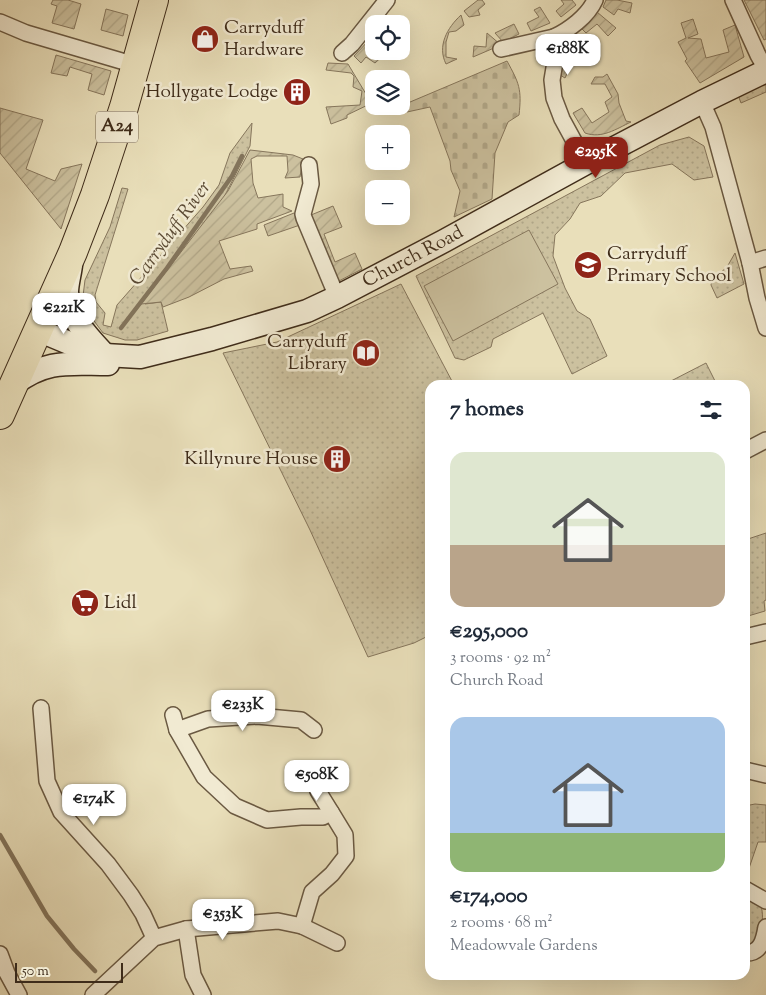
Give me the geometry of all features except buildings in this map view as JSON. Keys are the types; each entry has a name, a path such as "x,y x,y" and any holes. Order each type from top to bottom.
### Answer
{"highway":[{"name":"A24","path":"0,415 73,252 124,107 154,0"}],"main road":[{"name":"Church Road","path":"38,330 81,348 105,355 140,357 306,311 337,297 586,163 766,70"},
{"path":"73,252 67,293 71,309 89,338 105,355"},
{"path":"14,384 35,370 46,366 73,364 117,365 140,357"}],"street":[{"path":"342,53 350,46 387,0"},
{"path":"501,49 554,37 564,32 592,6 595,0"},
{"path":"733,0 766,70"},
{"path":"0,22 26,33 135,65"},
{"path":"554,37 556,56 552,80 554,98 562,119 586,163"},
{"path":"702,102 713,127 766,328"},
{"path":"310,165 311,184 303,214 337,297"},
{"path":"750,263 766,258"},
{"path":"750,448 766,440"},
{"path":"750,636 766,632"},
{"path":"41,708 47,782 61,812 126,887 143,914 154,938"},
{"path":"173,715 176,730 204,777 235,806 267,820 323,817 331,812"},
{"path":"176,730 208,719 257,716 301,720 314,730"},
{"path":"750,771 766,775"},
{"path":"302,926 312,892 332,874 346,856 344,835 318,791"},
{"path":"750,892 766,901"},
{"path":"93,995 154,938 186,929 278,921 302,926 336,943"},
{"path":"750,953 759,949 763,942 766,927"},
{"path":"186,929 193,975 203,995"},
{"path":"0,954 7,973 19,995"}],"green space":[{"path":"53,0 68,0 81,4 74,29 52,23 57,6 51,4"},
{"path":"478,0 482,0 485,4 478,10 480,15 469,17 464,11"},
{"path":"561,0 572,0 576,5 561,17 556,11 564,4"},
{"path":"606,0 632,3 630,13 618,9 614,15 603,7"},
{"path":"744,0 766,0 766,39 764,40"},
{"path":"540,7 550,23 531,31 527,23 539,17 534,10"},
{"path":"106,9 128,15 123,36 101,30"},
{"path":"597,12 616,28 608,36 597,24 586,33 580,27"},
{"path":"461,15 464,25 456,31 449,32 446,42 446,57 457,59 446,64 443,57 443,44 451,26"},
{"path":"693,19 698,34 688,38 701,39 706,58 729,52 723,30 735,25 744,57 700,83 685,61 687,59 678,42 686,38 681,23"},
{"path":"514,24 519,34 503,42 495,33"},
{"path":"487,33 501,45 473,57 474,46 486,47"},
{"path":"573,36 585,44 577,52 565,78 560,75 561,59 565,44"},
{"path":"365,44 365,58 361,63 354,56"},
{"path":"56,55 111,71 104,95 88,90 92,74 70,67 67,76 51,73"},
{"path":"507,61 519,86 519,115 508,122 495,153 492,199 454,217 460,191 430,107 410,111 410,102"},
{"path":"328,63 348,64 365,92 365,106 347,115 347,118 331,124 326,107 360,105 362,91 353,87 354,76 351,73 326,70"},
{"path":"607,74 618,94 619,103 626,121 631,122 603,134 591,135 585,133 573,113 582,108 592,123 609,112 605,102 612,97 605,84 591,84 595,77 603,77"},
{"path":"766,83 766,92 741,103 738,95"},
{"path":"0,108 43,120 26,169 55,181 61,169 82,164 61,229 0,153"},
{"path":"252,123 250,146 221,203 145,304 161,302 168,331 137,340 125,340 103,333 86,310 83,296 85,280 110,227 122,188 128,189 95,295 96,302 105,313 103,325 111,327 117,305 203,207 219,185 230,153"},
{"path":"689,137 704,146 713,177 694,180 672,164 625,173 601,196 580,203 570,219 555,235 553,256 565,288 577,311 590,319 607,356 572,374 543,313 493,339 491,347 464,360 455,358 416,276 660,145"},
{"path":"250,150 293,155 303,159 300,177 285,178 288,171 287,156 257,156 251,159 253,183 258,198 283,194 283,207 292,211 257,224 257,229 219,241 230,269 251,266 253,271 224,279 189,297 163,307 161,302 141,304 228,191"},
{"path":"333,206 342,227 324,234 335,262 355,253 362,269 337,282 311,215"},
{"path":"294,213 300,225 268,236 264,225"},
{"path":"529,230 558,284 453,341 424,286"},
{"path":"735,253 744,284 717,298 711,285 712,280 727,267"},
{"path":"401,284 451,380 425,380 425,638 414,643 368,657 310,530 223,353 277,342"},
{"path":"706,363 714,380 673,380"},
{"path":"766,533 765,611 750,615 750,538"},
{"path":"750,805 766,805 766,842 758,842 750,865"},
{"path":"750,899 761,906 762,911 762,924 755,941 750,944"}],"waterway":[{"name":"Carryduff River","path":"121,328 167,268 232,176 242,156"},
{"name":"Carryduff River","path":"0,835 47,916 95,971"}],"place":[{"name":"Carryduff Hardware","path":"205,39"},
{"name":"Hollygate Lodge","path":"297,92"},
{"name":"Carryduff Primary School","path":"588,265"},
{"name":"Carryduff Library","path":"366,353"},
{"name":"Killynure House","path":"337,459"},
{"name":"Lidl","path":"85,603"}]}
